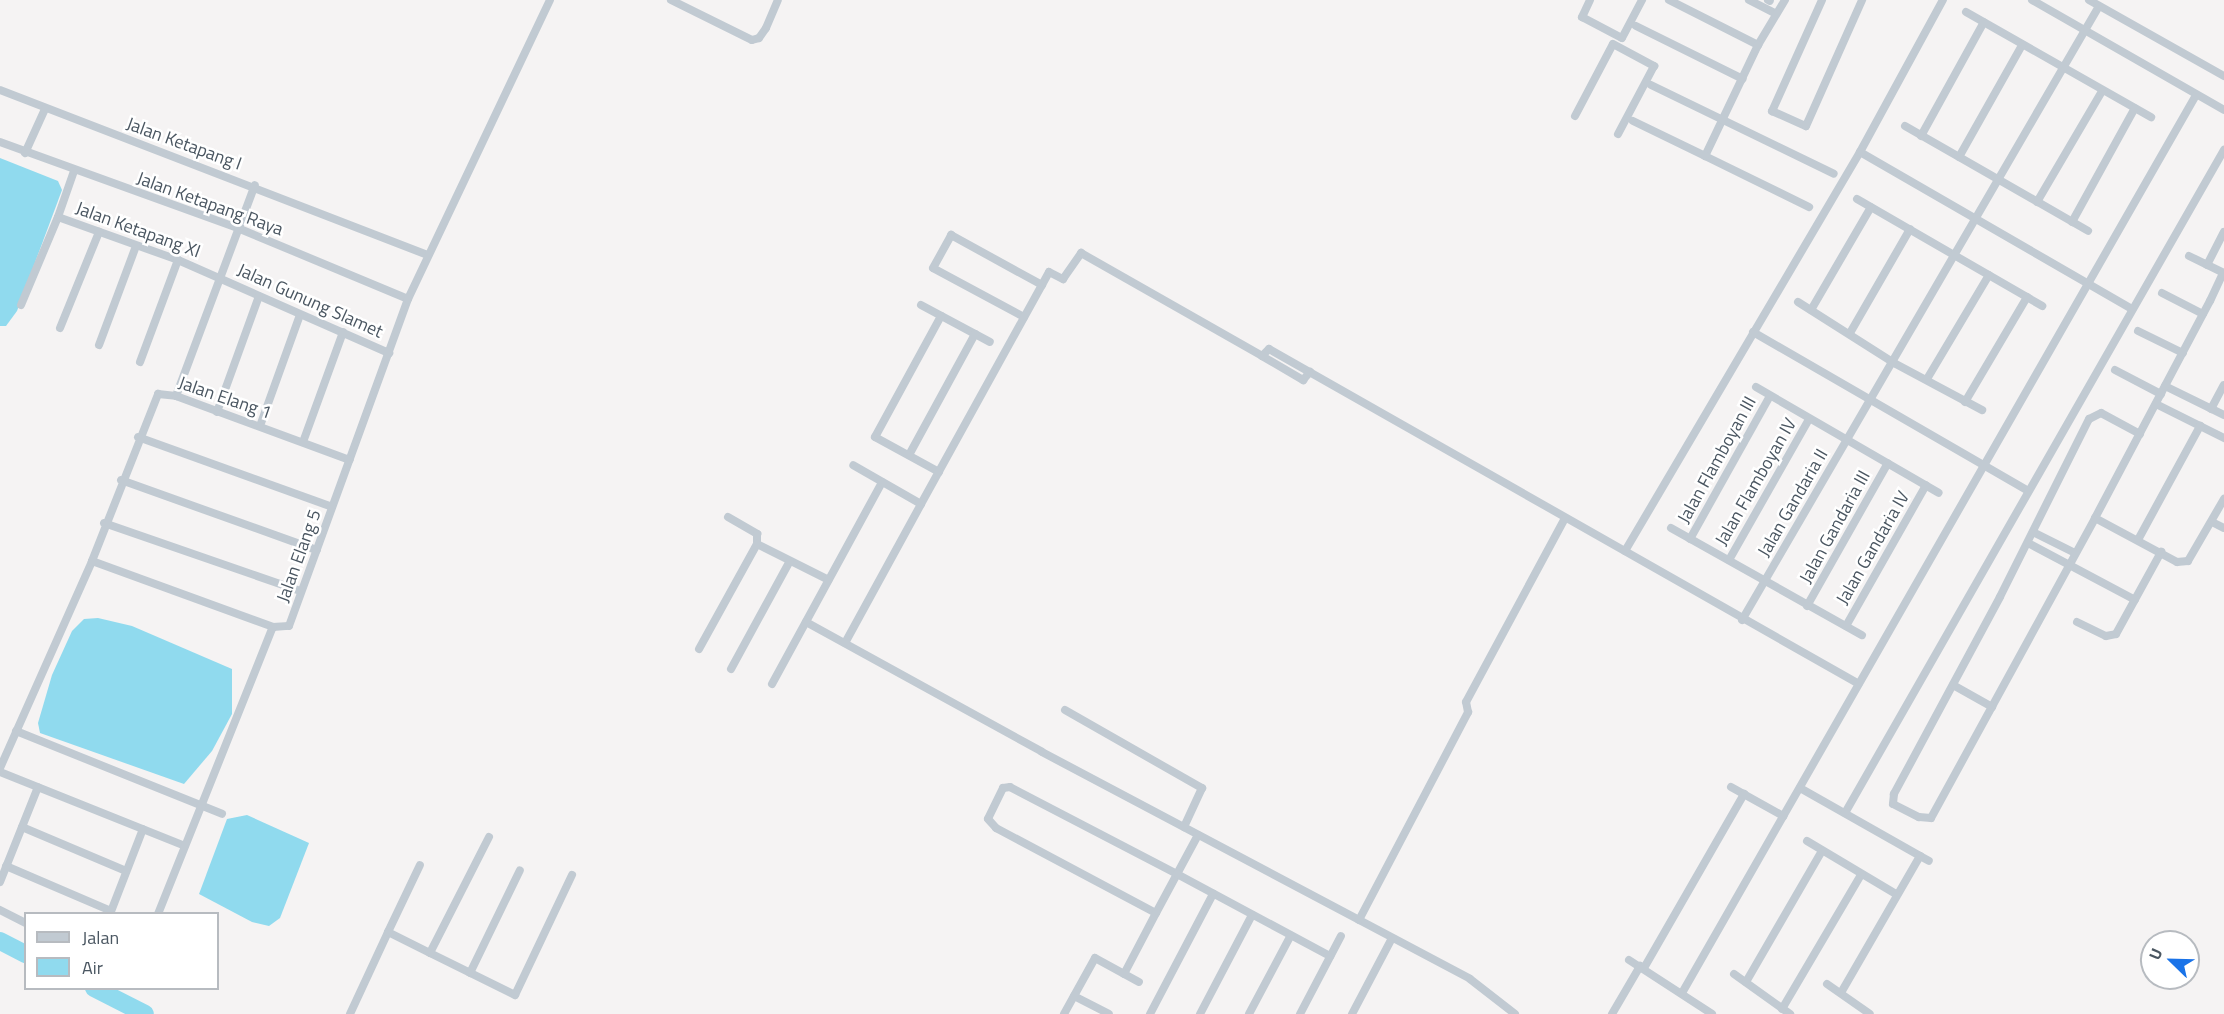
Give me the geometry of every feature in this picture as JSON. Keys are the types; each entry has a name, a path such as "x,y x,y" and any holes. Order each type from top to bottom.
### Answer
{"street":[{"name":"Jalan Elang 5","path":"92,561 273,627 289,626 408,299 550,0"},
{"path":"671,0 752,40 759,38 766,28 778,0"},
{"path":"1590,0 1582,17 1622,38"},
{"path":"1575,116 1613,44 1622,38 1642,0"},
{"path":"1669,0 1758,45"},
{"path":"1749,0 1775,13"},
{"path":"1705,156 1758,45 1775,13 1785,0"},
{"path":"1822,0 1772,111 1806,126 1862,0"},
{"path":"1626,552 1860,152 1943,0"},
{"path":"2032,0 2224,110"},
{"path":"2089,0 2224,76"},
{"name":"Jalan Gandaria II","path":"1742,620 1846,438 1894,363 1997,179 2098,6"},
{"path":"1966,12 2151,117"},
{"path":"1921,136 1984,22"},
{"path":"1636,26 1743,80"},
{"path":"1613,44 1654,66 1618,134"},
{"path":"1959,157 2022,45"},
{"path":"1651,85 1834,174"},
{"name":"Jalan Ketapang I","path":"0,90 45,109 255,185 176,396"},
{"path":"2037,202 2102,91"},
{"path":"1682,993 1986,466 2196,95"},
{"path":"2072,222 2135,108"},
{"path":"25,153 45,109"},
{"path":"1633,121 1809,207"},
{"path":"1905,126 2088,231"},
{"name":"Jalan Ketapang Raya","path":"0,142 74,171 240,229 408,299"},
{"path":"1845,813 2224,150"},
{"path":"1860,152 2089,282 2132,309"},
{"name":"Jalan Ketapang XI","path":"74,171 58,217 219,277"},
{"path":"255,185 428,255"},
{"path":"1857,199 2042,306"},
{"path":"1811,310 1871,207"},
{"path":"21,304 58,217"},
{"path":"1850,333 1910,229"},
{"path":"60,328 99,232"},
{"path":"2207,265 2224,232"},
{"path":"1024,317 933,268 951,235 1042,285"},
{"path":"99,345 136,246"},
{"path":"845,642 1049,272 1063,279 1082,253 1262,356 1269,349 1742,620 1859,684"},
{"path":"2140,434 2101,413 2090,419 2028,543 1894,794 1893,804 1926,820 1931,818 2095,518 2140,434 2156,404 2165,386 2204,314 2224,273 2189,256"},
{"path":"140,362 178,260"},
{"path":"1927,379 1989,275"},
{"name":"Jalan Gunung Slamet","path":"219,277 389,353"},
{"path":"2162,293 2204,314"},
{"path":"217,412 259,296"},
{"path":"1965,402 2027,297"},
{"path":"1798,302 1894,363 1982,410"},
{"path":"921,305 990,342"},
{"path":"260,426 300,315"},
{"path":"939,472 875,437 941,316"},
{"path":"2138,331 2183,353"},
{"path":"303,442 343,332"},
{"path":"1753,332 2028,490"},
{"path":"909,455 975,334"},
{"path":"2115,370 2161,394"},
{"path":"2211,409 2224,385"},
{"path":"2165,386 2224,415"},
{"path":"1756,387 1939,493"},
{"name":"Jalan Elang 1","path":"0,768 92,561 104,523 153,398 162,392 176,396 350,460"},
{"name":"Jalan Flamboyan III","path":"1690,539 1770,396"},
{"path":"2156,404 2224,438"},
{"name":"Jalan Flamboyan IV","path":"1729,560 1809,419"},
{"path":"2139,538 2200,426"},
{"path":"138,437 332,507"},
{"name":"Jalan Gandaria III","path":"1807,606 1888,463"},
{"path":"853,465 921,504"},
{"path":"121,480 317,550"},
{"path":"772,684 882,482"},
{"name":"Jalan Gandaria IV","path":"1846,626 1926,485"},
{"path":"2095,518 2139,538 2177,562 2188,561 2224,499"},
{"path":"699,649 757,544 757,534 728,517"},
{"path":"1359,920 1468,712 1466,702 1565,518"},
{"path":"2212,522 2224,528"},
{"path":"104,523 300,591"},
{"path":"1671,528 1862,635"},
{"path":"2033,532 2075,553"},
{"path":"2028,543 2135,600"},
{"path":"757,544 829,580"},
{"path":"2077,622 2112,637 2121,627 2161,552"},
{"path":"731,669 790,561"},
{"path":"806,622 1198,835 1481,985 1492,998 1515,1014"},
{"path":"159,912 273,627"},
{"path":"1953,685 1992,708"},
{"path":"1065,710 1202,788 1184,827"},
{"path":"16,731 222,814"},
{"path":"0,772 185,846"},
{"path":"0,882 38,787"},
{"path":"1156,913 990,824 989,816 1002,790 1010,787 1330,956"},
{"path":"1731,787 1783,816"},
{"path":"1800,788 1929,861"},
{"path":"1612,1014 1744,794"},
{"path":"22,827 126,871"},
{"path":"6,866 110,912 143,829"},
{"path":"1124,974 1198,835"},
{"path":"430,954 489,837"},
{"path":"1807,841 1896,894"},
{"path":"1746,982 1822,851"},
{"path":"1841,993 1896,894 1920,856"},
{"path":"350,1014 420,865"},
{"path":"470,973 520,870"},
{"path":"388,932 515,995 572,875"},
{"path":"1782,1009 1861,875"},
{"path":"1150,1014 1213,894"},
{"path":"0,910 24,922"},
{"path":"1200,1014 1252,915"},
{"path":"1249,1014 1291,935"},
{"path":"1300,1014 1341,936"},
{"path":"1352,1014 1392,938"},
{"path":"1064,1014 1095,958 1139,982"},
{"path":"1629,960 1712,1014"},
{"path":"1734,974 1790,1014"},
{"path":"1827,984 1870,1014"},
{"path":"1074,996 1109,1014"}],"water":[{"path":"0,158 58,181 62,190 17,311 6,326 0,326"},
{"path":"98,618 132,626 232,669 232,714 212,751 184,784 40,733 38,723 52,675 72,631 84,619"},
{"path":"247,815 309,843 280,918 269,926 252,922 199,894 227,819"}],"waterway":[{"path":"0,941 24,953"},
{"path":"98,990 145,1014"}]}
